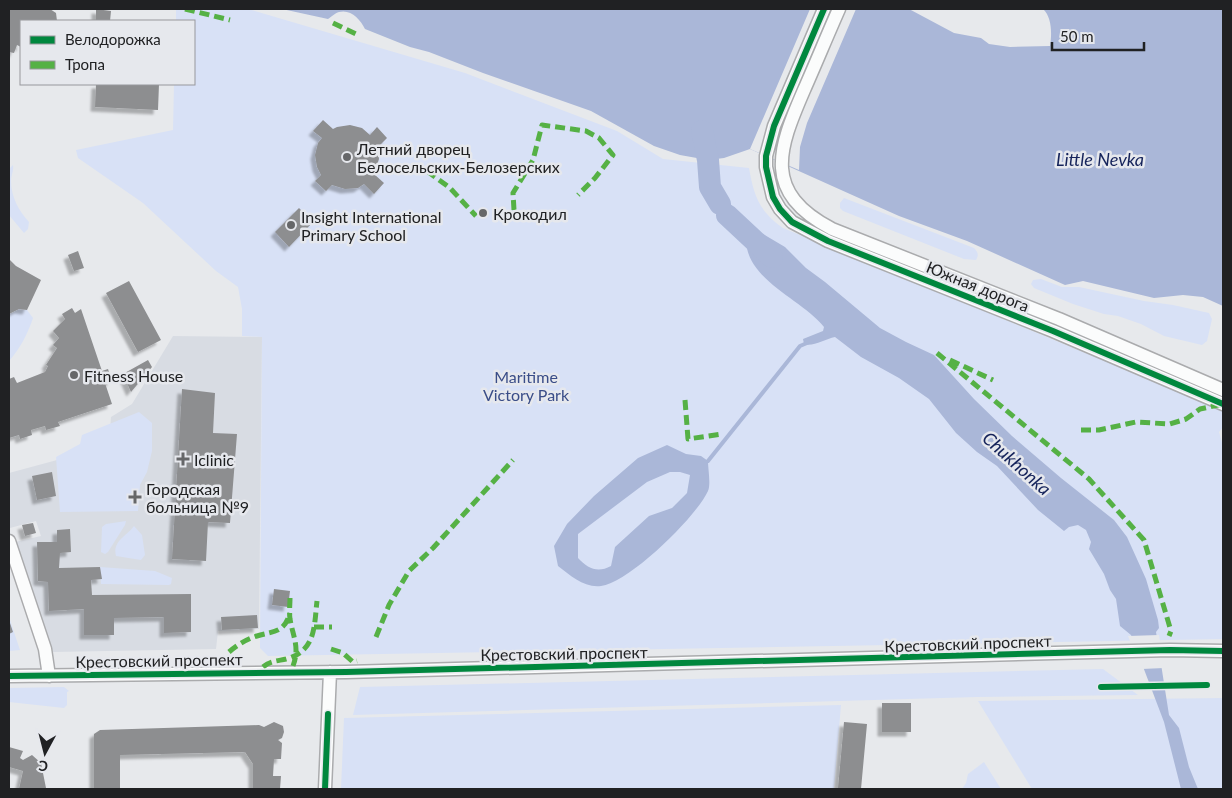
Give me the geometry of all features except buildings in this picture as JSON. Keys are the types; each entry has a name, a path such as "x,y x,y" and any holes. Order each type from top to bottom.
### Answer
{"street":[{"name":"Южная дорога","path":"824,9 777,119 766,156 766,167 773,197 780,209 792,222 808,232 849,250 1053,331 1223,404"},
{"name":"Южная дорога","path":"839,9 792,118 784,145 781,162 783,174 793,198 802,209 815,220 832,229 1059,319 1223,390"},
{"path":"9,541 45,649 49,676"},
{"name":"Крестовский проспект","path":"9,676 330,672 1170,650 1223,651"},
{"path":"325,789 330,672"}],"shaded area":[{"name":"Городская больница №9","path":"173,336 262,337 259,629 218,631 216,649 53,652 15,542 41,536 36,521 10,528 9,473 109,446 111,417 132,404"}],"green space":[{"name":"Maritime Victory Park","path":"176,9 248,9 465,73 617,131 663,159 749,168 753,187 759,202 768,215 783,228 1214,406 1223,412 1223,427 1219,432 1223,446 1223,639 268,656 260,648 262,337 242,336 242,309 238,287 216,271 143,203 78,158 76,150 173,130 174,85 195,85 195,20 176,20"},
{"path":"13,165 12,193 19,208 29,222 28,229 24,233 9,215 9,169"},
{"path":"844,198 974,248 978,254 977,258 976,260 964,259 843,211 840,208 840,203"},
{"path":"1041,279 1062,287 1079,287 1209,313 1212,319 1207,341 1202,345 1164,336 1141,324 1073,304 1034,288 1031,284 1033,280"},
{"path":"19,309 27,310 33,318 23,341 9,361 9,314"},
{"path":"139,412 152,423 152,451 147,472 140,485 138,511 60,512 56,457 80,444 82,435"},
{"path":"126,521 108,552 105,554 101,552 102,527 106,524"},
{"path":"134,526 142,535 145,555 141,560 116,556 116,546"},
{"path":"100,567 155,571 172,578 171,584 101,584"},
{"path":"9,617 20,650 9,651"},
{"path":"1103,669 1138,695 977,697 353,715 360,687"},
{"path":"64,687 69,691 67,692 67,705 64,708 9,702 9,688"},
{"path":"1223,698 1223,789 1032,789 978,701"},
{"path":"841,705 834,789 341,789 344,718"},
{"path":"984,762 1001,789 962,789 968,774"}],"water":[{"name":"Little Nevka","path":"282,9 909,9 954,33 981,38 989,44 1010,47 1050,46 1050,21 1043,9 1223,9 1223,306 1203,297 1183,295 1154,298 1083,281 1065,285 967,241 899,216 750,149 724,158 708,160 680,155 654,146 591,111 429,52 410,47 365,29 358,18 351,13 343,11 328,19"},
{"path":"763,234 785,247 806,268 880,328 934,355 974,399 1012,436 1114,520 1127,537 1146,579 1158,620 1159,628 1156,632 1169,715 1179,728 1189,767 1198,789 1181,789 1164,722 1131,635 1120,626 1116,599 1089,549 1091,542 1086,530 1078,525 1069,527 1064,531 1038,510 997,466 977,452 956,433 929,399 899,378 861,357 835,337 815,344 804,344 803,339 823,331 824,327 803,307 765,278 756,267 749,254 746,240 749,236"},
{"path":"667,445 686,454 701,456 708,461 708,491 677,531 661,547 628,573 613,582 601,586 583,583 558,566 554,546 567,524 594,496 638,458","holes":["670,472 690,475 687,493 672,508 649,516 615,547 611,566 593,569 578,558 578,534 647,482"]}],"pier":[{"path":"810,9 856,9 807,123 800,147 799,170 750,149"},
{"path":"1159,635 1164,668 1142,669 1128,636"}],"waterway":[{"name":"Chukhonka","path":"702,131 708,160 710,187 720,204"},
{"name":"Chukhonka","path":"727,215 772,257"},
{"path":"708,461 800,346 807,343"}],"marked path":[{"path":"185,9 230,20"},
{"path":"333,23 358,35"},
{"path":"514,210 513,193 533,160 542,125 586,131 599,138 613,155 595,178 578,195"},
{"path":"427,171 450,188 476,216"},
{"path":"937,353 1089,479 1144,540 1171,631 1169,636"},
{"path":"950,360 993,380"},
{"path":"685,400 688,439 722,434"},
{"path":"1081,430 1099,430 1136,422 1170,424 1186,419 1200,409 1223,404"},
{"path":"376,637 389,605 409,571 433,548 513,460"},
{"path":"290,598 290,619 296,648 293,666"},
{"path":"263,667 271,662 296,655 308,644 314,629 317,601"},
{"path":"229,652 250,639 278,630 288,620 290,613"},
{"path":"314,627 332,627"},
{"path":"331,649 343,653 353,662 357,661"}],"cycle path":[{"path":"824,9 774,126 766,156 766,167 773,197 780,209 792,222 828,241 1053,331 1223,404"},
{"path":"9,676 346,672 1170,650 1223,651"},
{"path":"1101,687 1207,685"},
{"path":"325,789 328,714"}],"place":[{"name":"Летний дворец Белосельских-Белозерских","path":"347,157"},
{"name":"Крокодил","path":"483,213"},
{"name":"Insight International Primary School","path":"291,225"},
{"name":"Fitness House","path":"74,375"},
{"name":"Iclinic","path":"183,459"},
{"name":"Городская больница №9","path":"135,497"}]}
